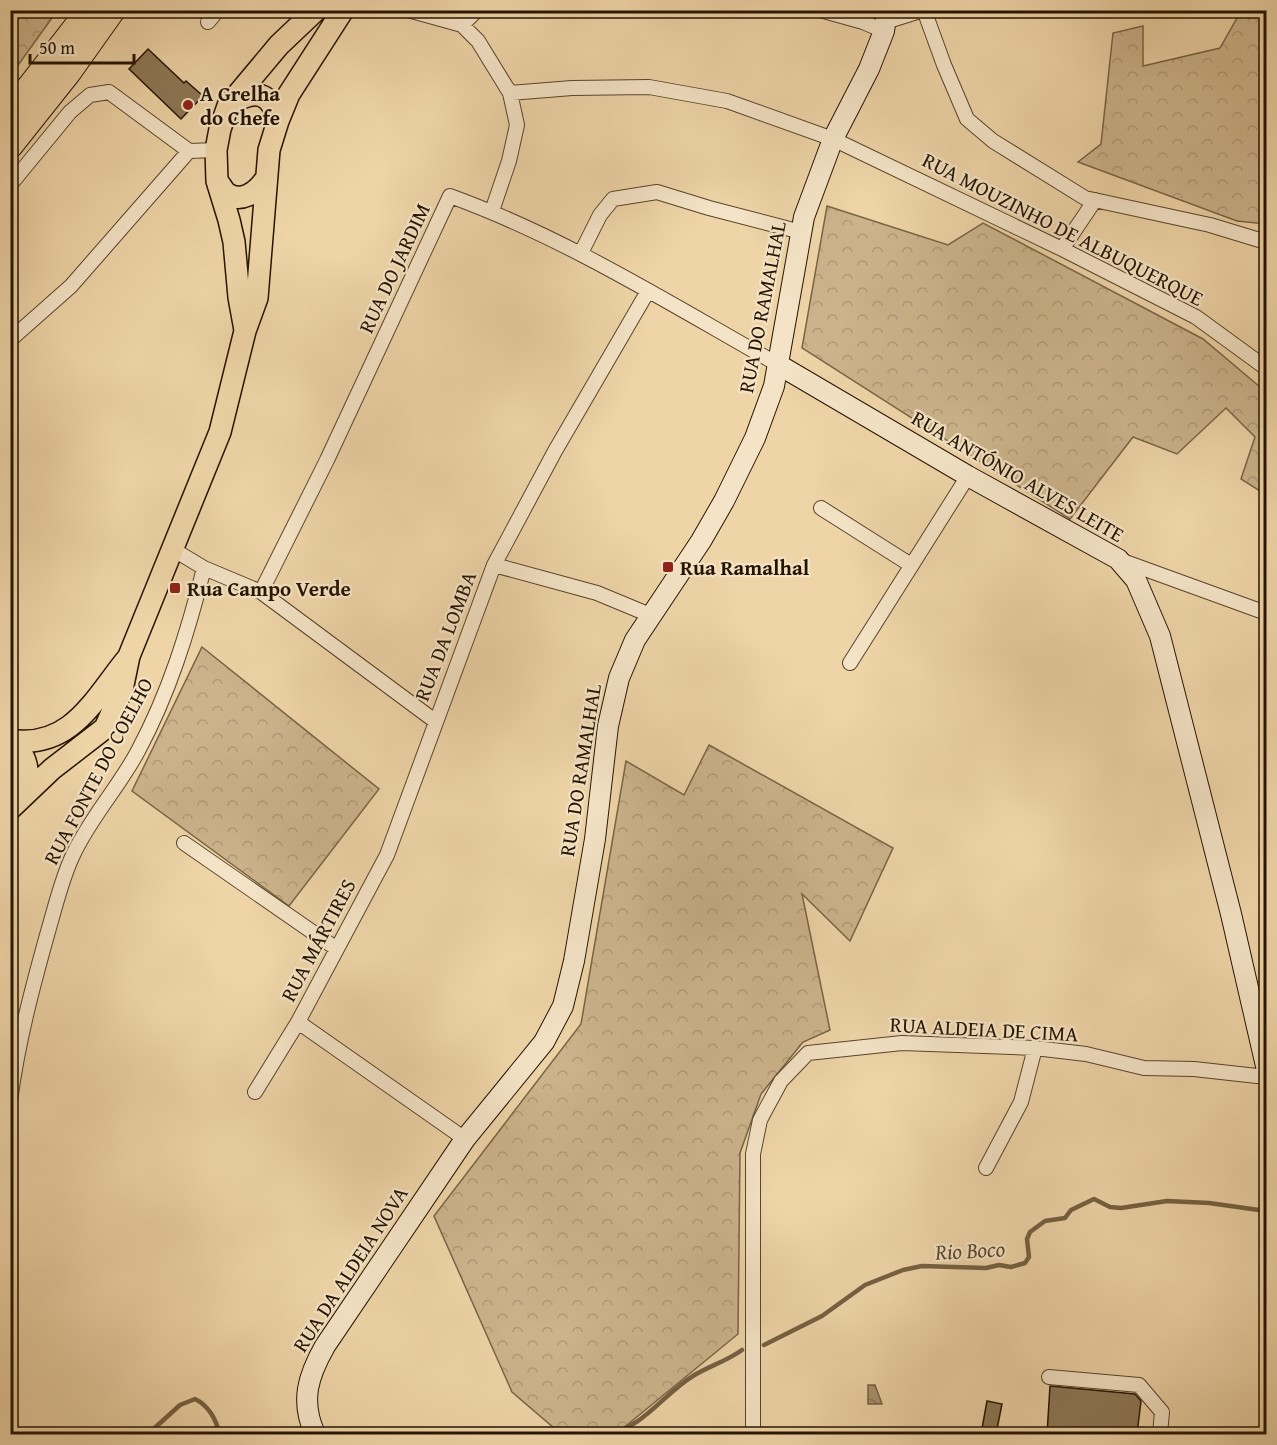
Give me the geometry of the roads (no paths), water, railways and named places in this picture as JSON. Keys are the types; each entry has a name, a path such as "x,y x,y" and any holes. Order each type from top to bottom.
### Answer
{"highway":[{"path":"10,113 90,10"},
{"path":"10,145 68,72 112,10"}],"main road":[{"path":"245,330 239,297 234,242 217,181 216,150 220,129 228,106 279,45 316,10"},
{"path":"17,802 52,769 105,728 122,690 129,656 220,432 245,330 257,298 269,150 278,121 289,94 343,10"},
{"path":"228,106 253,94 263,96 276,110 278,121"},
{"path":"217,181 226,193 235,197 249,196 266,180"},
{"path":"10,741 24,742 54,736 70,727 96,702 129,656"},
{"path":"10,741 24,757 28,769 28,782 17,802"}],"street":[{"path":"208,22 218,10"},
{"path":"408,10 462,25 478,41 510,93 517,125 509,160 492,211"},
{"path":"462,25 477,10"},
{"path":"820,10 863,22 886,21 923,10 968,119 993,141 1085,198 1210,225 1266,242"},
{"name":"RUA DO RAMALHAL","path":"465,1139 544,1042 563,1006 574,961 595,839 612,702 625,661 634,640 701,541 755,438 774,386 801,231 810,198 834,139 869,69 886,21"},
{"name":"RUA MOUZINHO DE ALBUQUERQUE","path":"510,93 572,88 649,87 727,101 834,139 1062,249 1196,317 1266,368"},
{"path":"10,185 70,112 90,95 109,92 189,151 216,150"},
{"path":"10,340 71,286 189,151"},
{"path":"581,254 600,215 614,199 657,192 709,208 801,231"},
{"name":"RUA DO JARDIM","path":"261,592 327,460 450,196 492,211 581,254 779,364"},
{"path":"1062,249 1095,200"},
{"name":"RUA DA LOMBA","path":"174,550 204,568 261,592 435,722 494,565 555,451 648,291"},
{"name":"RUA ANTÓNIO ALVES LEITE","path":"779,364 968,476 1118,559 1136,580 1160,636 1231,914 1266,1066"},
{"path":"850,663 968,476"},
{"path":"821,508 911,566"},
{"path":"1118,559 1266,613"},
{"path":"494,565 597,593 650,615"},
{"name":"RUA FONTE DO COELHO","path":"10,1101 28,1001 73,854 137,753 160,706 190,622 204,568"},
{"name":"RUA MÁRTIRES","path":"435,722 387,855 298,1022 465,1139"},
{"path":"184,843 337,949"},
{"path":"255,1092 298,1022"},
{"name":"RUA ALDEIA DE CIMA","path":"753,1434 753,1154 760,1120 781,1081 808,1053 902,1043 1035,1048 1086,1054 1144,1068 1194,1069 1266,1077"},
{"path":"986,1168 1020,1102 1035,1048"},
{"name":"RUA DA ALDEIA NOVA","path":"315,1434 306,1407 308,1381 316,1363 362,1289 465,1139"},
{"path":"1049,1377 1139,1385 1162,1412 1160,1434"}],"water":[{"path":"868,1385 875,1385 882,1404 868,1404"}],"waterway":[{"name":"Rio Boco","path":"764,1345 822,1316 865,1285 903,1270 922,1266 986,1268 999,1265 1011,1267 1025,1263 1029,1257 1027,1239 1030,1232 1045,1221 1065,1218 1071,1210 1094,1199 1110,1207 1121,1208 1167,1201 1209,1203 1266,1211"},
{"name":"Rio Boco","path":"606,1434 631,1425 682,1383 742,1350"},
{"name":"Rio Boco","path":"148,1434 180,1405 195,1399 211,1414 219,1434"},
{"name":"Rio Boco","path":"498,1434 509,1431 537,1434"},
{"name":"Rio Boco","path":"460,1434 495,1434"}],"place":[{"name":"A Grelha do Chefe","path":"188,105"},
{"name":"Rua Ramalhal","path":"668,567"},
{"name":"Rua Campo Verde","path":"175,588"}]}
